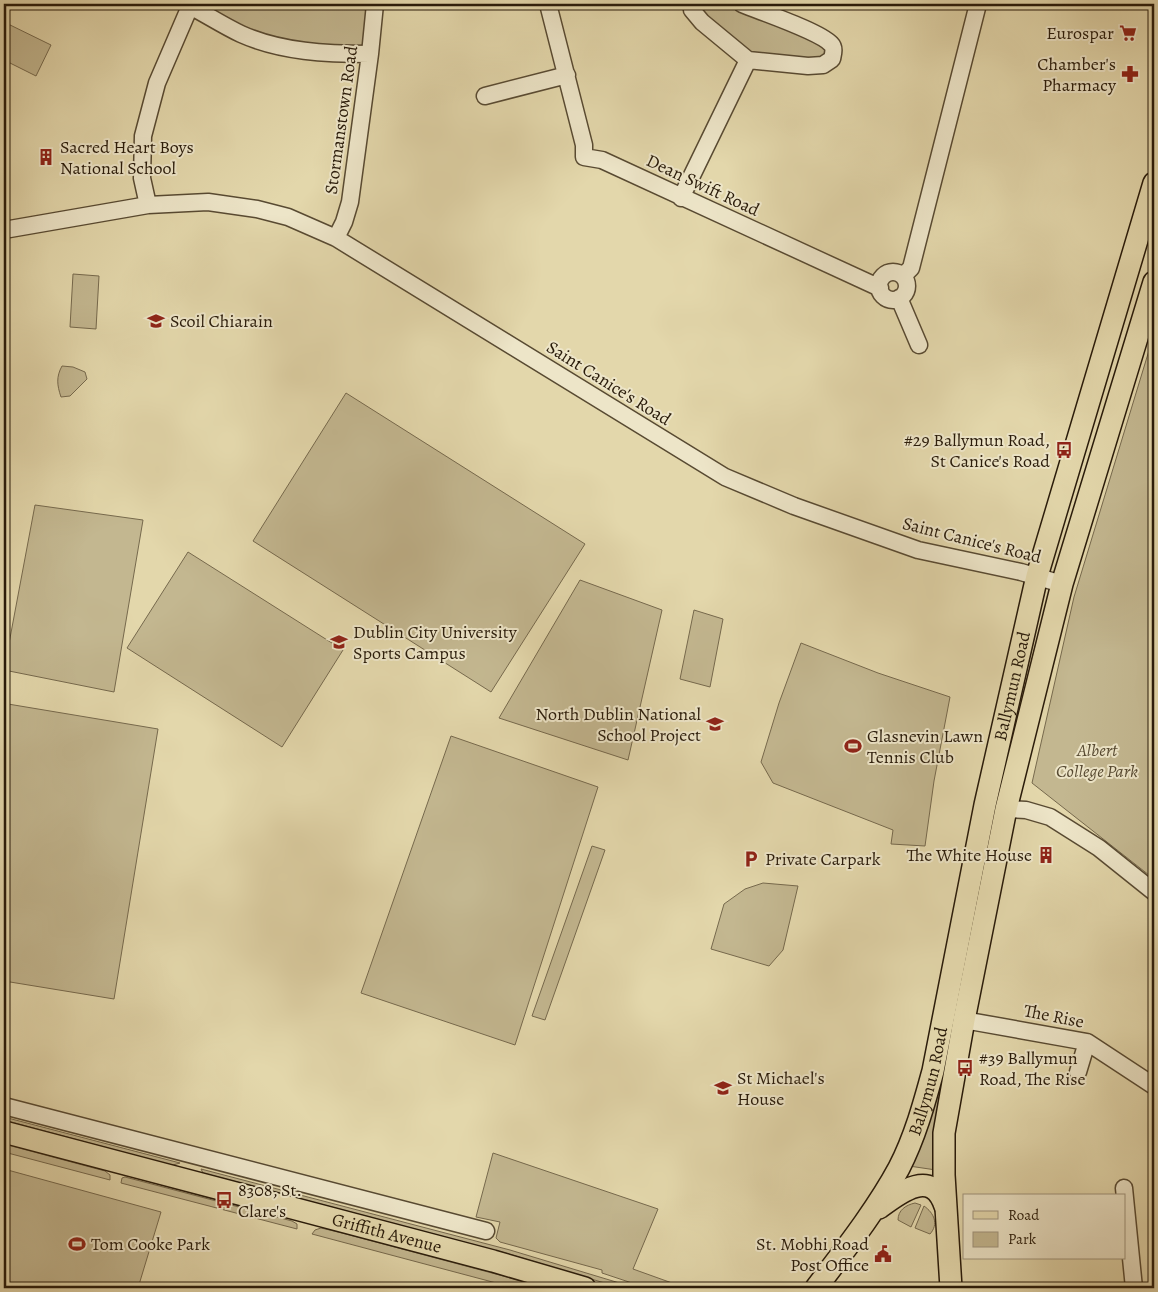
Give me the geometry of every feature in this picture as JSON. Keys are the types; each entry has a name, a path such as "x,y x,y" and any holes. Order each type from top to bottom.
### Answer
{"main road":[{"name":"Ballymun Road","path":"816,1288 870,1214 898,1169 924,1106 985,805 1037,576 1154,183"},
{"name":"Ballymun Road","path":"951,1288 945,1206 944,1133 964,1020 1006,809 1062,584 1154,282"},
{"path":"985,805 1006,809"},
{"name":"Griffith Avenue","path":"4,1132 493,1261 585,1288"},
{"path":"870,1214 906,1189 919,1186 936,1191 941,1196 945,1206"}],"street":[{"name":"Stormanstown Road","path":"336,238 344,222 350,202 375,4"},
{"name":"Dean Swift Road","path":"548,4 584,145 584,157 602,160 880,288"},
{"path":"693,4 692,10 702,22 748,60 808,66 823,65 832,59 834,50 832,45 819,36 742,4"},
{"path":"902,276 911,268 978,4"},
{"path":"148,205 142,178 143,136 157,84 191,5 242,34 284,48 337,54 370,54"},
{"path":"681,198 748,60"},
{"path":"485,96 567,74"},
{"name":"Saint Canice's Road","path":"4,230 148,205 208,202 257,209 288,217 336,238 725,477 794,506 918,550 1037,576 1062,584"},
{"path":"896,272 907,283 905,293 899,298 891,299 886,297 882,294 880,288 885,275 896,272"},
{"path":"899,298 919,345"},
{"path":"1006,809 1026,810 1050,817 1099,848 1154,892"},
{"name":"The Rise","path":"964,1020 1087,1042 1154,1086"},
{"path":"1078,1072 1087,1042"},
{"name":"Griffith Avenue","path":"4,1106 486,1231"},
{"path":"187,1181 191,1164 189,1154"},
{"path":"1124,1188 1125,1194"},
{"path":"1126,1208 1134,1288"}],"green space":[{"path":"204,4 368,4 363,46 360,49 288,44 229,21"},
{"path":"694,4 749,4 820,35 832,63 751,54 726,36"},
{"path":"4,22 51,45 36,76 4,60"},
{"path":"73,274 99,276 96,329 70,327"},
{"name":"Albert College Park","path":"1154,334 1154,879 1032,783 1074,597"},
{"path":"62,366 73,367 85,372 87,379 70,396 61,397 58,377"},
{"path":"346,393 585,544 491,692 253,541"},
{"path":"35,505 143,520 114,692 4,670"},
{"path":"188,552 343,650 282,747 127,648"},
{"path":"580,580 662,610 628,760 499,718"},
{"path":"694,610 723,619 710,687 680,679"},
{"name":"Glasnevin Lawn Tennis Club","path":"801,643 878,673 950,697 934,781 925,846 891,844 893,830 773,783 761,762 779,703"},
{"path":"8,704 158,729 114,999 4,981 4,728"},
{"path":"451,736 598,787 515,1045 361,993"},
{"path":"592,846 605,850 545,1020 532,1016"},
{"path":"763,883 798,886 783,950 769,966 711,949 724,904 745,889"},
{"path":"957,976 936,1170 909,1166"},
{"path":"4,1117 180,1163 167,1164 4,1120"},
{"path":"4,1144 105,1171 110,1175 110,1180 4,1152"},
{"path":"493,1153 658,1209 633,1269 686,1288 647,1288 602,1273 602,1270 500,1242 496,1238 500,1222 476,1217"},
{"name":"Tom Cooke Park","path":"4,1169 161,1212 138,1288 4,1288"},
{"path":"201,1169 510,1250 636,1288 621,1288 509,1254 203,1173"},
{"path":"125,1177 292,1221 297,1224 297,1229 121,1183 122,1178"},
{"path":"915,1203 921,1205 911,1227 898,1220 898,1216 903,1208"},
{"path":"924,1206 933,1215 935,1223 930,1234 915,1228"},
{"path":"321,1228 548,1288 515,1288 312,1234 315,1230"}],"place":[{"name":"Eurospar","path":"1128,33"},
{"name":"Chamber's Pharmacy","path":"1130,74"},
{"name":"Sacred Heart Boys National School","path":"46,157"},
{"name":"Scoil Chiarain","path":"156,321"},
{"name":"#29 Ballymun Road, St Canice's Road","path":"1064,450"},
{"name":"Dublin City University Sports Campus","path":"339,642"},
{"name":"North Dublin National School Project","path":"715,724"},
{"name":"Glasnevin Lawn Tennis Club","path":"853,746"},
{"name":"The White House","path":"1046,855"},
{"name":"Private Carpark","path":"751,859"},
{"name":"#39 Ballymun Road, The Rise","path":"965,1068"},
{"name":"St Michael's House","path":"723,1088"},
{"name":"8308, St. Clare's","path":"224,1200"},
{"name":"Tom Cooke Park","path":"77,1244"},
{"name":"St. Mobhi Road Post Office","path":"883,1254"}]}
